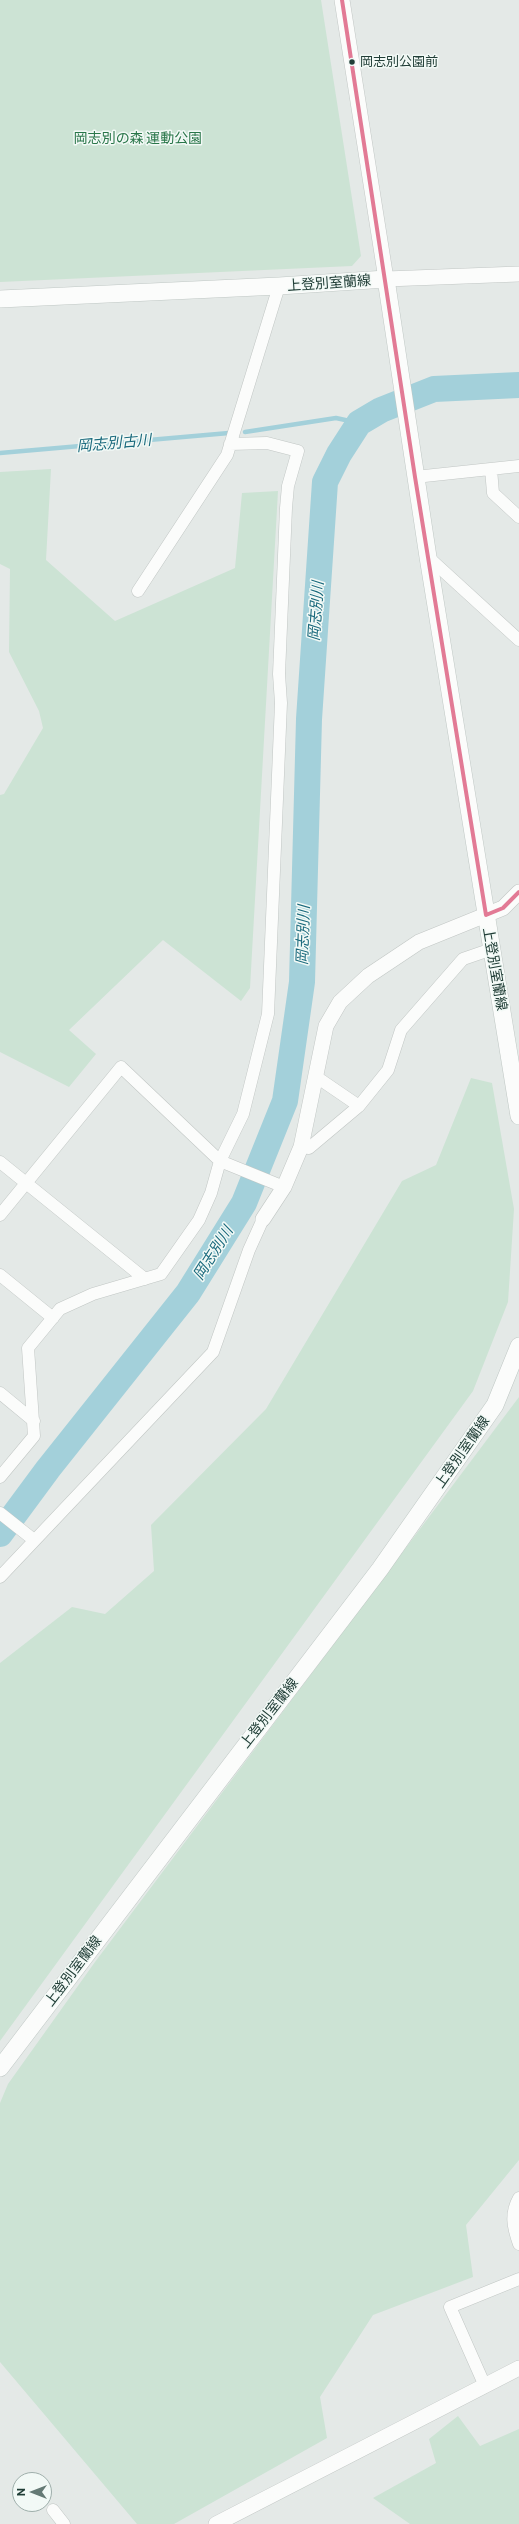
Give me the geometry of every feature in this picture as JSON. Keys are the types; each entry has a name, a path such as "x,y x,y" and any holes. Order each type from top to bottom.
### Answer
{"main road":[{"name":"上登別室蘭線","path":"0,299 279,286 386,279 415,477 519,1116"},
{"name":"上登別室蘭線","path":"0,2068 380,1569 495,1405 519,1346"}],"street":[{"path":"342,0 386,279 519,274"},
{"path":"138,591 206,490 227,455 279,286"},
{"path":"0,1477 34,1436 28,1348 60,1309 93,1294 161,1274 199,1220 225,1163 243,1114 268,1014 281,703 279,674 286,508 288,486 298,451 268,442 230,444"},
{"path":"415,477 519,466"},
{"path":"491,469 493,493 519,517"},
{"path":"428,557 519,640"},
{"path":"0,1577 213,1352 249,1250 263,1219 284,1187 301,1147 326,1026 340,1002 349,992 368,976 419,942 503,908 519,892"},
{"path":"301,1147 309,1148 359,1106 388,1070 401,1030 463,959 492,948"},
{"path":"0,1215 121,1067 225,1163 284,1187"},
{"path":"315,1076 359,1106"},
{"path":"0,1162 145,1279"},
{"path":"0,1275 53,1318"},
{"path":"0,1394 34,1421"},
{"path":"0,1513 34,1540"},
{"path":"519,2198 513,2211 512,2222 519,2244"},
{"path":"485,2386 450,2308 519,2279"},
{"path":"216,2524 519,2368"},
{"path":"53,2510 64,2524"}],"green space":[{"name":"岡志別の森 運動公園","path":"0,0 321,0 361,256 352,266 0,282"},
{"path":"51,469 46,560 115,621 235,568 242,493 278,491 250,988 241,1001 163,940 69,1030 96,1054 69,1087 0,1052 0,795 4,794 43,728 39,711 9,652 10,569 0,564 0,472"},
{"path":"471,1078 492,1083 514,1209 508,1302 473,1391 0,2041 0,1663 72,1607 105,1614 154,1571 151,1525 266,1409 402,1181 436,1165"},
{"path":"519,1397 519,2160 466,2225 473,2277 373,2315 320,2397 327,2438 174,2524 137,2524 0,2362 0,2103 8,2084 95,1962"},
{"path":"458,2416 480,2446 519,2429 519,2524 410,2524 373,2498 436,2463 429,2439"}],"waterway":[{"name":"岡志別川","path":"0,1534 48,1469 188,1293 244,1203 285,1101 302,982 309,719 325,482 339,454 359,423 381,410 434,389 519,385"},
{"name":"岡志別古川","path":"245,432 336,418 359,423"},
{"name":"岡志別古川","path":"0,453 229,433"}],"transit line":[{"path":"342,0 415,477 486,915 503,908 519,892"}],"place":[{"name":"岡志別公園前","path":"352,62"}]}
